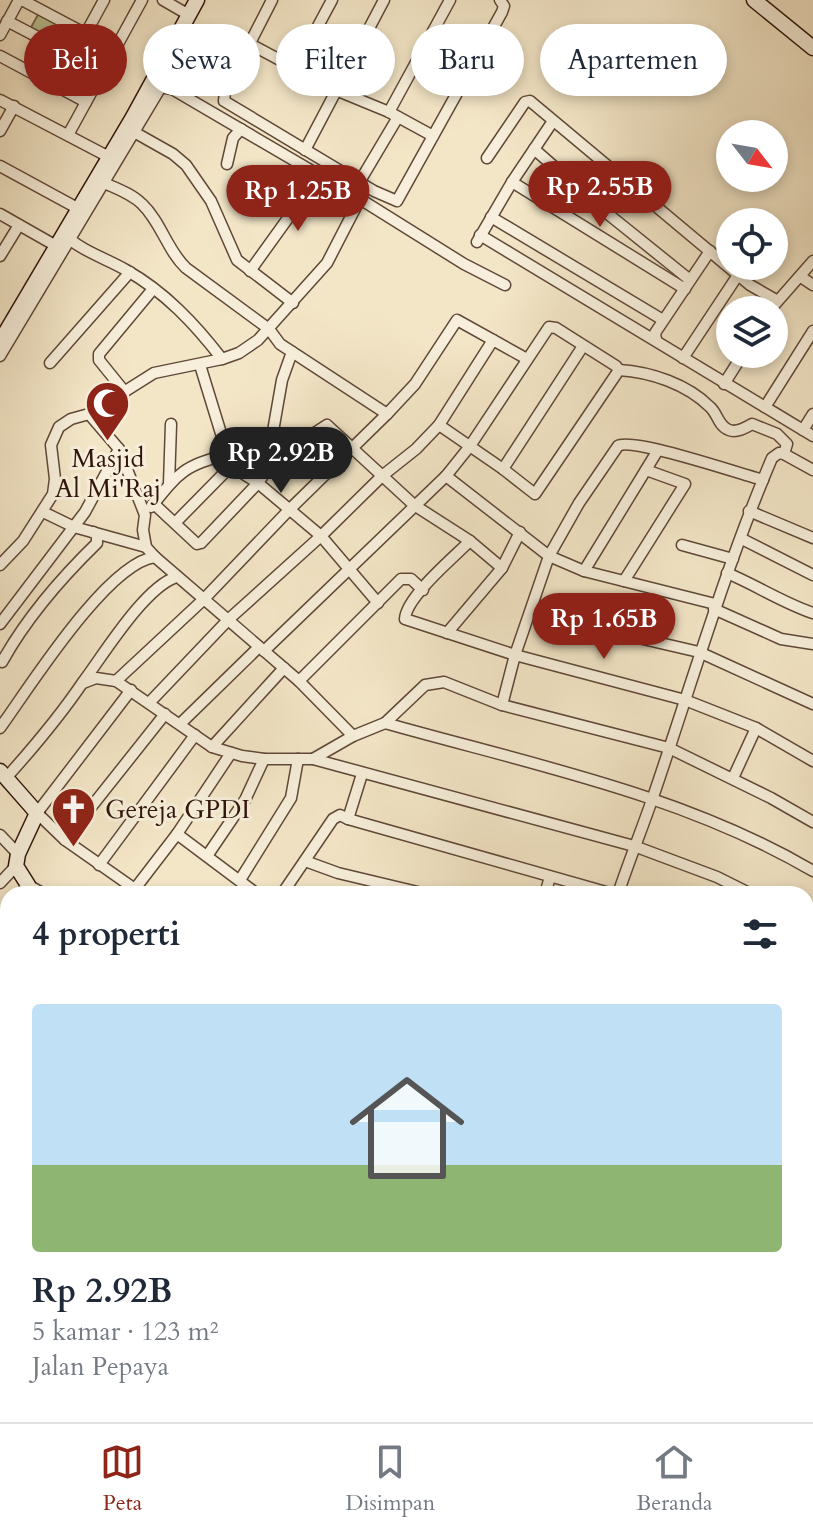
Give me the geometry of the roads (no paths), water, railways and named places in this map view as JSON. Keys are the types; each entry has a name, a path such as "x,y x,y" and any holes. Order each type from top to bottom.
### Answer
{"street":[{"path":"0,35 20,0 67,24"},
{"path":"68,135 142,0"},
{"path":"163,0 189,15"},
{"path":"0,342 64,241 79,209 101,178 109,157 134,125 197,0"},
{"path":"260,24 272,0"},
{"path":"319,24 332,0"},
{"path":"372,24 384,0"},
{"path":"360,181 450,0"},
{"path":"225,96 224,101 374,191 397,201 502,12 504,6 500,0"},
{"path":"754,0 813,48"},
{"path":"770,0 813,36"},
{"path":"90,24 99,2"},
{"path":"7,21 24,30"},
{"path":"0,56 24,69"},
{"path":"0,356 101,178 157,91 166,87 360,199 464,264 505,285"},
{"path":"75,96 86,102"},
{"path":"305,150 335,96"},
{"path":"350,96 393,114 433,136"},
{"path":"0,100 109,157"},
{"path":"487,158 526,100 530,101 716,256"},
{"path":"0,131 14,106"},
{"path":"553,121 479,238 656,340 808,433 813,414"},
{"path":"134,125 186,165 211,201 237,260 293,303"},
{"path":"227,164 233,138 241,129"},
{"path":"534,149 688,284"},
{"path":"0,166 79,209"},
{"path":"250,271 319,175"},
{"path":"101,178 142,204 153,217 175,258 269,329 280,344 387,414"},
{"path":"512,182 688,284"},
{"path":"0,565 23,541 53,494 55,479 51,457 54,435 67,421 89,414 154,373 222,359 239,353 258,340 327,263 360,199"},
{"path":"0,214 130,272 174,304 222,359"},
{"path":"491,217 663,320"},
{"path":"0,256 19,225"},
{"path":"656,340 655,333 710,251"},
{"path":"780,296 813,261"},
{"path":"50,363 130,272"},
{"path":"801,277 813,285"},
{"path":"683,358 735,280"},
{"path":"746,280 770,296"},
{"path":"124,391 99,360 99,354 153,289"},
{"path":"116,681 203,600 387,414 415,384 457,320 527,359"},
{"path":"180,724 446,476 470,446 549,327 556,328 619,370 643,373 686,388 712,409 719,424 726,430 735,432 752,424 777,434 787,444 784,454"},
{"path":"765,407 813,331"},
{"path":"149,703 229,619 439,425 493,340"},
{"path":"503,469 583,346"},
{"path":"154,504 197,544 258,483 268,463 282,380 292,352"},
{"path":"200,365 231,466 258,483 321,536 378,603"},
{"path":"724,384 734,368"},
{"path":"439,425 535,494 619,370"},
{"path":"89,414 119,449 145,515 143,530 146,547 176,577 299,681 353,736"},
{"path":"169,484 171,424"},
{"path":"268,463 325,425 414,505 470,541 502,568"},
{"path":"502,705 515,655 549,556 586,492 618,446 627,443 658,450 763,480"},
{"path":"0,624 74,527 119,449"},
{"path":"584,571 658,450"},
{"path":"619,886 653,798 714,606 772,458 775,454 784,454 813,470"},
{"path":"145,515 169,484 191,465 226,455"},
{"path":"175,523 231,466"},
{"path":"624,581 685,484 646,470"},
{"path":"446,476 549,556 584,571 714,606 781,639 813,644"},
{"path":"749,511 813,538"},
{"path":"43,512 74,527 146,547"},
{"path":"2,662 30,618 74,565 97,543 97,535 93,532"},
{"path":"447,633 502,568 520,532"},
{"path":"742,539 813,575"},
{"path":"470,541 406,610 405,619 515,655 685,700 756,728 813,761"},
{"path":"682,545 733,559"},
{"path":"0,728 104,589 128,568 146,558 155,557"},
{"path":"727,573 813,613"},
{"path":"129,886 65,840 3,775 83,683 134,613 164,581 176,577"},
{"path":"299,681 405,577 423,590"},
{"path":"531,613 699,652 813,704"},
{"path":"212,747 284,668"},
{"path":"83,683 96,678 116,681 212,747 231,753 264,759 313,759 634,846 735,886"},
{"path":"313,759 353,736 385,723 425,685 444,682 502,705 669,748 733,778 813,822"},
{"path":"0,883 17,860 37,813 131,690"},
{"path":"65,840 165,714"},
{"path":"385,723 653,798 723,824 813,871"},
{"path":"733,778 756,728"},
{"path":"99,865 195,735"},
{"path":"142,886 231,753"},
{"path":"207,856 245,800 264,759"},
{"path":"240,880 291,798 298,759"},
{"path":"348,819 362,774"},
{"path":"288,886 336,815 585,886"},
{"path":"177,834 247,886"},
{"path":"0,835 17,860 25,886"},
{"path":"305,861 338,873 392,886"},
{"path":"547,886 550,877"}],"place":[{"name":"Masjid Al Mi'Raj","path":"108,442"},
{"name":"Gereja GPDI","path":"74,848"}]}
